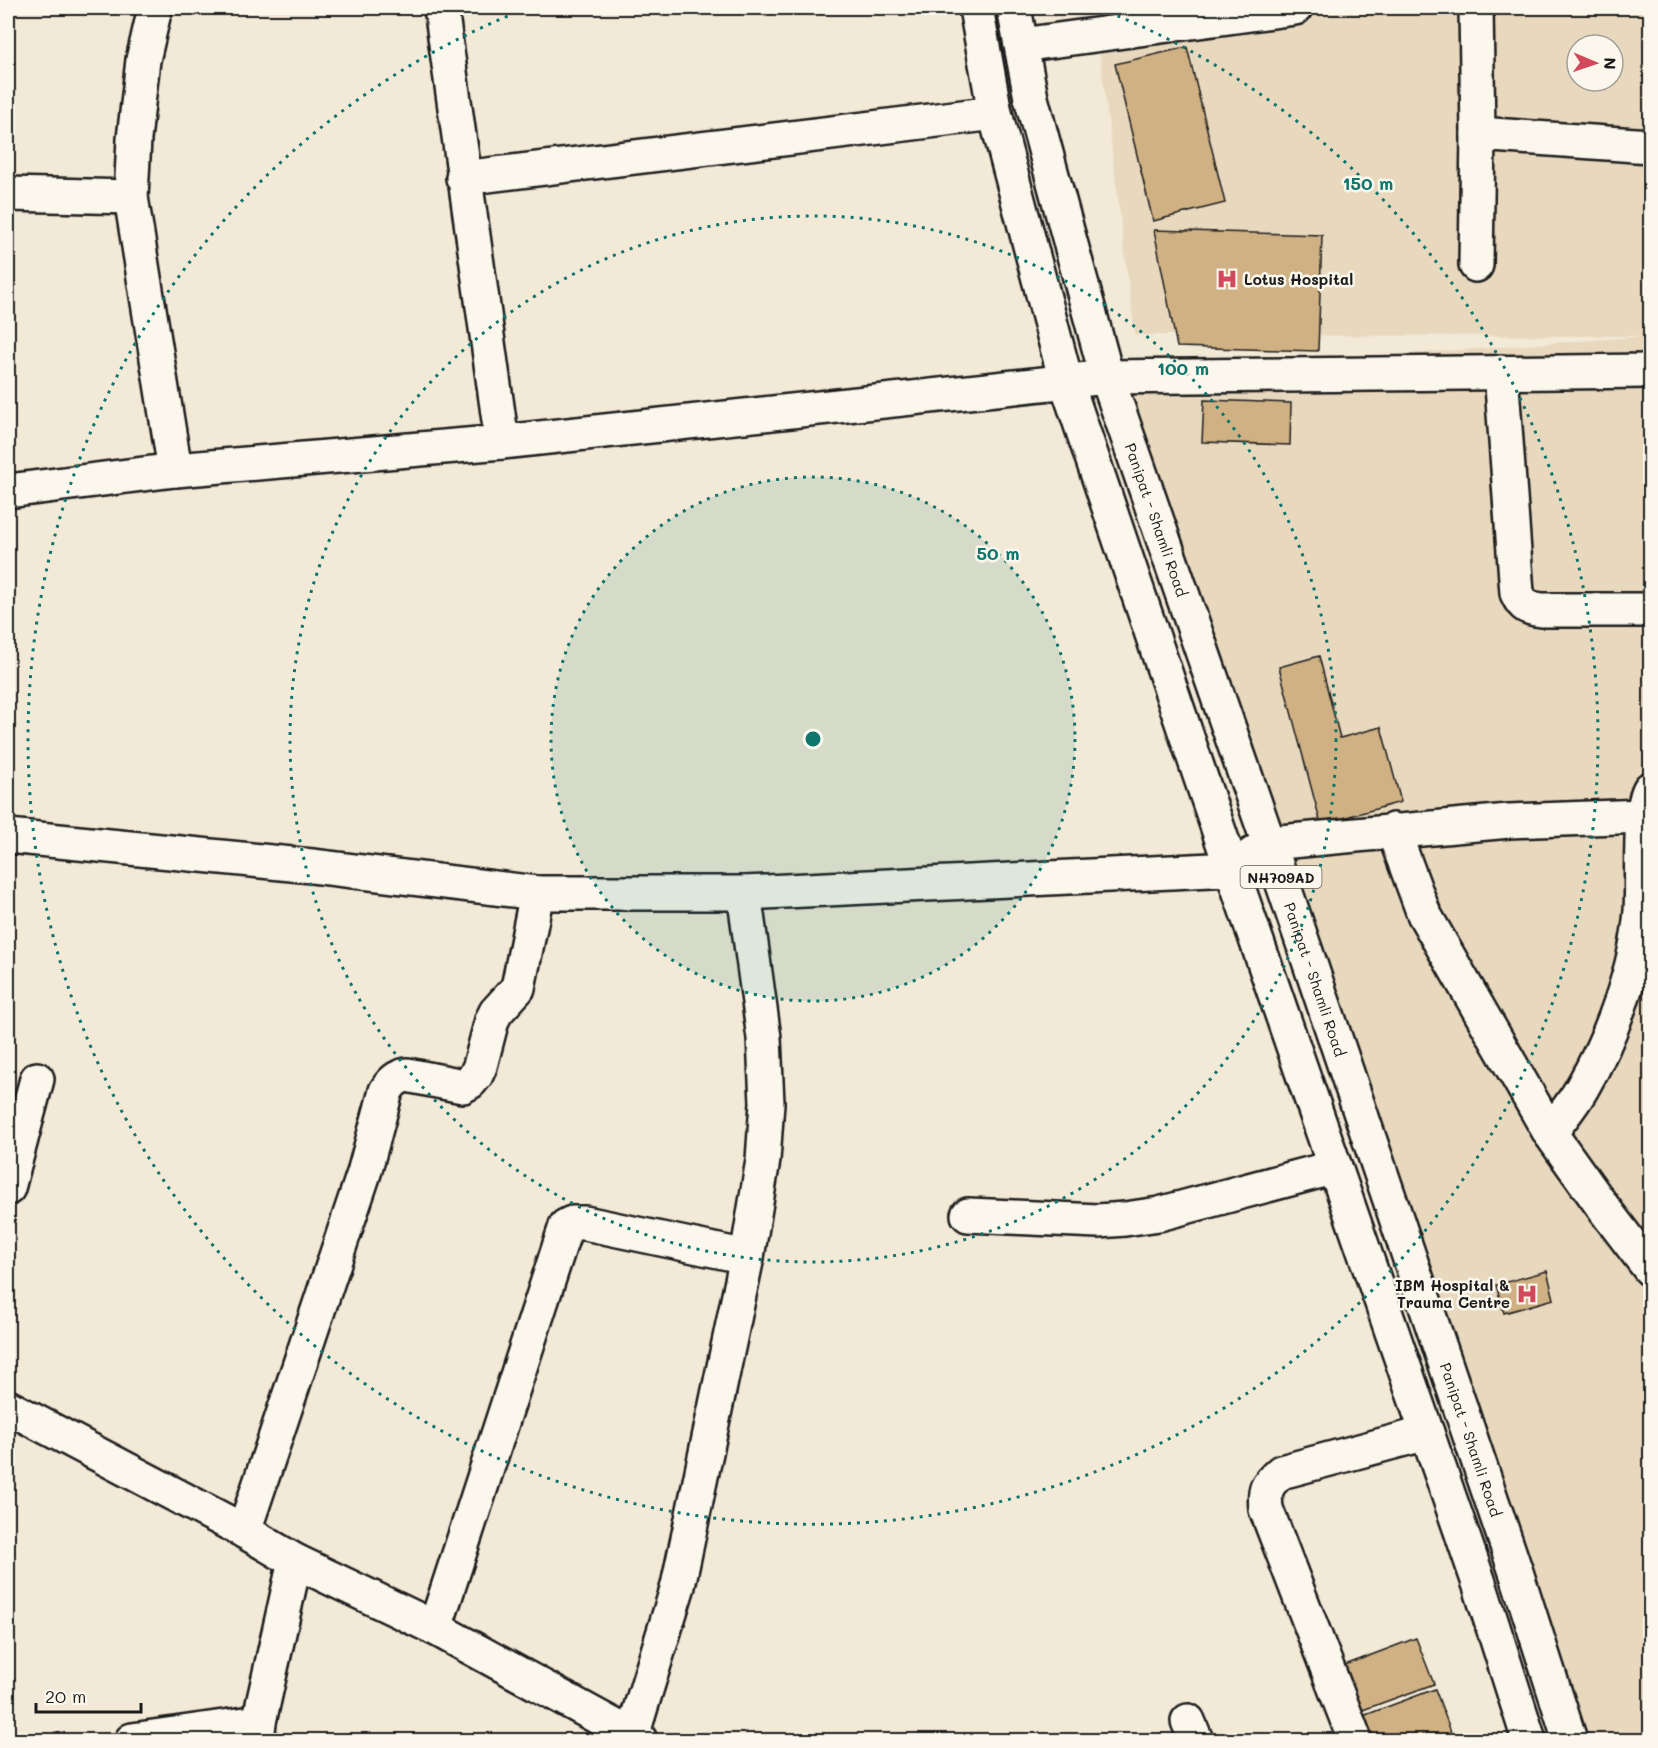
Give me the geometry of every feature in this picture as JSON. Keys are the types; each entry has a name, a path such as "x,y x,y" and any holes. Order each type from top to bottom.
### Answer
{"main road":[{"path":"155,8 143,60 134,140 131,197 175,470"},
{"path":"441,8 502,441"},
{"name":"NH709AD","path":"976,8 995,113 1066,381 1479,1583 1529,1740"},
{"name":"Panipat - Shamli Road","path":"1014,8 1031,98 1107,377 1269,843 1514,1564 1570,1740"},
{"path":"1021,45 1295,8"},
{"path":"1476,8 1478,134 1476,265"},
{"path":"464,178 995,113"},
{"path":"1478,134 1650,146"},
{"path":"8,194 131,197"},
{"path":"8,491 175,470 502,441 1107,377 1650,371"},
{"path":"1502,372 1517,593 1521,603 1526,607 1542,610 1650,610"},
{"path":"8,836 312,866 537,893 744,893 1232,868 1269,843 1509,821 1647,803 1641,913 1628,976 1609,1034 1581,1089 1550,1133"},
{"path":"1393,830 1424,914 1550,1133 1650,1269"},
{"path":"244,1531 364,1173 386,1091 398,1077 407,1075 463,1086 476,1076 492,1020 496,1012 518,988 537,893"},
{"path":"8,1407 244,1531 295,1561 435,1628 636,1738 678,1586 747,1257 763,1160 767,1103 764,1038 744,893"},
{"path":"8,1188 37,1079"},
{"path":"968,1215 1098,1221 1125,1219 1159,1214 1335,1167"},
{"path":"435,1628 566,1226 572,1223 585,1223 747,1257"},
{"path":"1355,1740 1266,1509 1264,1493 1269,1482 1281,1472 1427,1434"},
{"path":"132,1740 258,1731 295,1561"}],"shaded area":[{"path":"1094,8 1650,8 1650,1740 1564,1740 1107,377 1646,336 1135,335"}],"building":[{"path":"1187,47 1225,203 1153,221 1115,64"},
{"path":"1154,230 1322,235 1318,351 1177,347"},
{"path":"1204,400 1291,403 1290,445 1202,442"},
{"path":"1319,656 1340,738 1381,727 1401,802 1321,824 1279,667"},
{"path":"1547,1271 1554,1299 1504,1313 1496,1285"},
{"path":"1416,1638 1434,1684 1349,1715 1332,1670"},
{"path":"1435,1689 1453,1737 1445,1740 1360,1740 1352,1720"}],"place":[{"name":"Lotus Hospital","path":"1227,279"},
{"name":"IBM Hospital & Trauma Centre","path":"1527,1294"}]}
